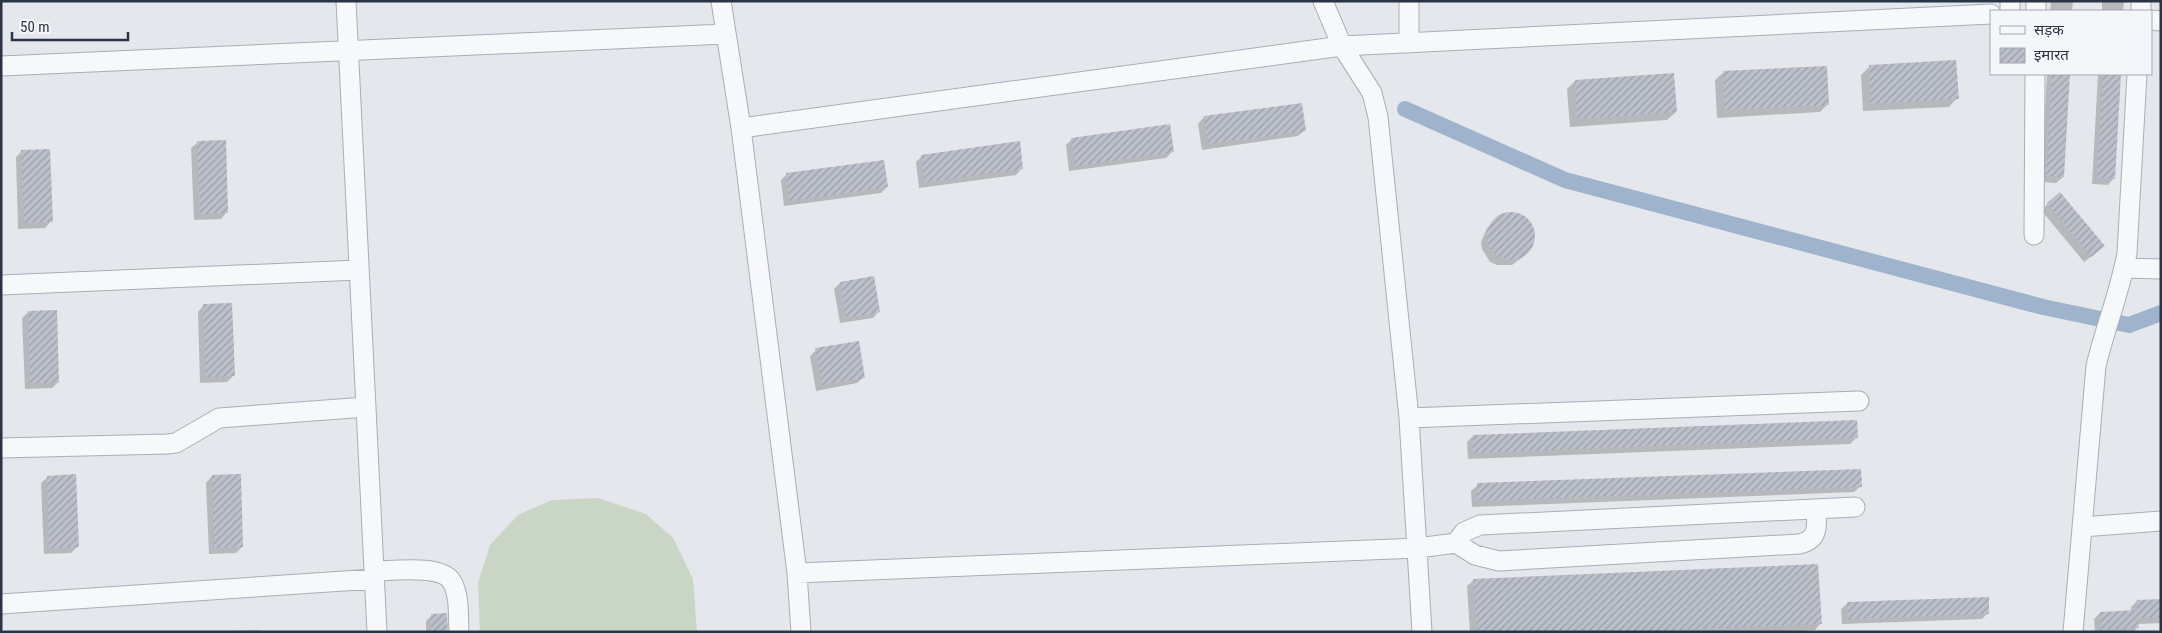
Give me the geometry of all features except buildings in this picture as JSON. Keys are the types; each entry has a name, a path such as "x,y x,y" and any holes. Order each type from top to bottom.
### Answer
{"street":[{"path":"346,1 377,632"},
{"path":"721,1 741,128 796,574 801,632"},
{"path":"1323,1 1342,46 1372,93 1378,117 1408,418 1422,632"},
{"path":"1409,1 1409,43"},
{"path":"741,128 1342,46 1990,14"},
{"path":"1,66 726,34"},
{"path":"2034,235 2035,75"},
{"path":"2073,632 2096,366 2104,331 2112,313 2125,268 2137,75"},
{"path":"2125,268 2161,269"},
{"path":"1,285 359,270"},
{"path":"1408,418 1859,401"},
{"path":"1,448 176,443 219,418 366,407"},
{"path":"1456,543 1464,532 1480,525 1855,507"},
{"path":"796,574 1418,548 1456,543 1475,555 1499,561 1799,544 1809,542 1815,536 1817,527 1816,509"},
{"path":"2082,527 2161,522"},
{"path":"1,604 420,570 446,576 452,581 455,590 459,632"}],"green space":[{"path":"598,498 646,514 673,538 693,579 697,632 480,632 478,583 490,545 518,515 552,500"}],"waterway":[{"path":"1405,109 1565,180 2043,307 2129,325 2161,313"}]}
